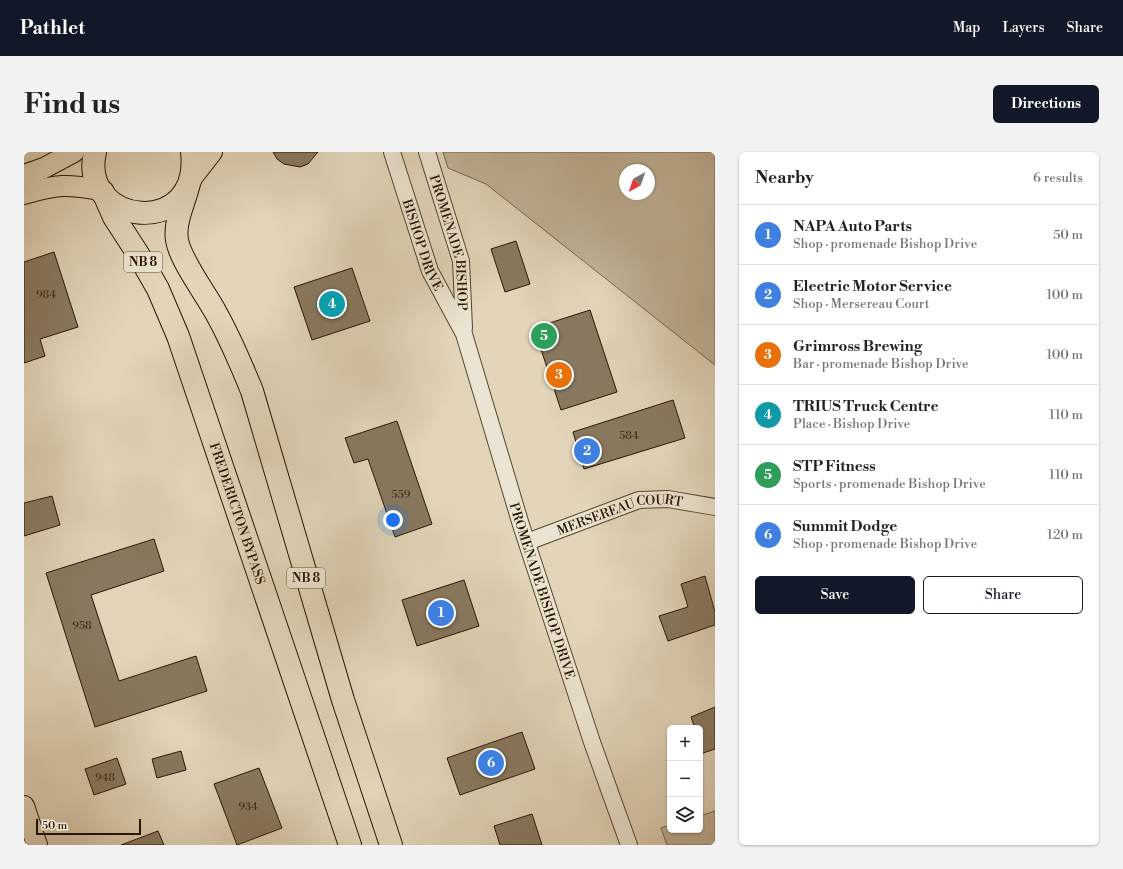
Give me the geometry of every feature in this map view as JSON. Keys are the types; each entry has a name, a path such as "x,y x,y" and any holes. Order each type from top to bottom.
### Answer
{"highway":[{"name":"FREDERICTON BYPASS","path":"95,152 93,160 95,176 114,217 158,289 178,336 350,845"},
{"path":"102,191 112,202 126,210 141,214 158,212 172,205 190,183 194,165 192,152"},
{"name":"NB 8","path":"190,183 177,228 177,241 184,258 235,349 252,391 343,700 392,845"}],"main road":[{"path":"24,175 44,168 74,152"},
{"path":"190,183 212,152"},
{"path":"24,194 48,187 65,185 102,191"},
{"path":"24,806 37,845"}],"street":[{"name":"BISHOP DRIVE","path":"392,152 430,271 464,334"},
{"name":"PROMENADE BISHOP","path":"427,152 461,261 464,334"},
{"name":"PROMENADE BISHOP DRIVE","path":"464,334 527,542 592,742 629,845"},
{"name":"MERSEREAU COURT","path":"527,542 639,500 668,499 715,507"}],"shaded area":[{"path":"443,152 715,152 715,365 486,184 448,168"},
{"path":"715,811 715,845 667,845 661,828 667,826 667,833 703,833 703,815"}],"building":[{"path":"273,152 318,152 308,164 300,167 284,164 277,159"},
{"path":"516,241 530,284 505,292 491,249"},
{"path":"54,252 78,327 40,339 45,356 24,363 24,262"},
{"path":"352,268 370,321 312,340 294,287"},
{"path":"590,310 617,392 561,410 534,328"},
{"path":"673,400 685,438 584,469 573,432"},
{"path":"397,421 432,524 395,537 368,459 354,463 345,438"},
{"path":"52,496 60,525 24,536 24,503"},
{"path":"154,539 164,571 91,595 119,681 196,656 207,691 95,727 46,573"},
{"path":"705,576 715,612 715,625 668,641 659,616 688,607 681,584"},
{"path":"464,580 479,626 417,646 402,600"},
{"path":"715,707 715,749 703,753 703,725 694,725 691,717"},
{"path":"522,732 535,769 460,795 447,758"},
{"path":"181,751 186,770 157,778 152,759"},
{"path":"117,758 126,784 94,795 85,769"},
{"path":"259,768 282,828 237,845 214,784"},
{"path":"532,814 542,845 500,845 494,826"},
{"path":"158,831 164,845 121,845"}],"place":[{"name":"TRIUS Truck Centre","path":"332,304"},
{"name":"STP Fitness","path":"544,336"},
{"name":"Grimross Brewing","path":"559,375"},
{"name":"Electric Motor Service","path":"587,451"},
{"name":"NAPA Auto Parts","path":"441,613"},
{"name":"Summit Dodge","path":"491,763"}]}
